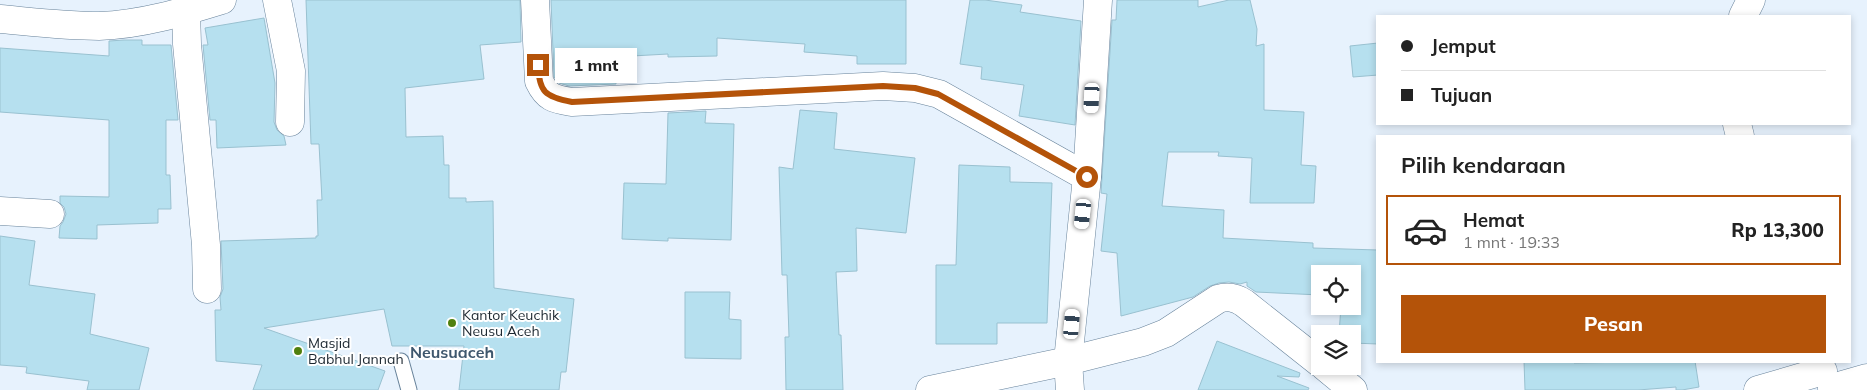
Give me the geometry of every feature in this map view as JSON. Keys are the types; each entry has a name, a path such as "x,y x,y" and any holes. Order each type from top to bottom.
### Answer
{"street":[{"path":"0,19 100,26 145,21 186,12 222,0"},
{"path":"277,0 291,71 290,122"},
{"path":"535,0 539,81 544,91 553,99 572,102 883,86 915,88 938,94 1087,177"},
{"path":"1070,390 1068,361 1087,177 1098,0"},
{"path":"1744,15 1751,0"},
{"path":"186,12 187,44 206,245 207,289"},
{"path":"0,211 50,214"},
{"path":"930,390 1119,349 1166,333 1218,299 1226,297 1236,298 1244,303 1311,356"},
{"path":"1335,375 1353,390"},
{"path":"1758,390 1827,378 1867,378"}],"lane":[{"path":"400,361 409,390"}],"building":[{"path":"306,0 520,0 521,42 480,45 484,79 405,88 406,137 443,136 444,165 449,165 449,198 466,198 466,202 493,201 494,288 574,299 566,372 561,372 559,390 459,390 464,346 392,346 384,309 264,328 385,371 378,390 253,390 262,365 216,361 215,310 221,310 220,297 223,289 221,241 316,238 318,236 317,200 322,200 319,144 311,144"},
{"path":"551,0 906,0 906,64 857,64 857,56 804,52 805,44 717,38 717,56 668,57 668,54 614,57 616,84 569,86 559,83 554,77"},
{"path":"970,0 1022,5 1020,12 1081,21 1075,125 1019,116 1024,85 981,79 982,67 960,64"},
{"path":"1117,0 1198,0 1198,7 1229,0 1250,0 1257,29 1256,46 1264,44 1264,110 1304,112 1301,165 1316,166 1314,203 1250,203 1252,158 1218,156 1219,152 1168,152 1162,206 1224,210 1223,238 1313,243 1313,248 1376,250 1376,344 1361,343 1361,325 1340,325 1340,315 1361,315 1361,265 1311,265 1311,295 1256,292 1247,286 1247,282 1240,284 1219,283 1210,286 1193,297 1121,316 1117,253 1101,251 1107,194 1101,193 1112,20 1116,20"},
{"path":"264,18 275,83 274,122 277,130 284,136 286,145 217,148 216,120 210,120 203,45 208,45 205,28"},
{"path":"142,40 142,45 171,45 178,120 166,120 166,175 170,175 171,209 158,209 158,223 97,225 97,239 59,238 60,226 66,214 64,207 60,203 60,196 109,197 109,120 0,112 0,48 109,56 109,41"},
{"path":"1376,43 1376,75 1353,77 1350,46"},
{"path":"800,110 837,113 834,149 915,158 906,233 856,228 857,271 836,272 843,390 786,390 785,337 789,337 787,275 782,275 779,167 793,169"},
{"path":"706,111 705,123 734,124 731,240 668,238 668,241 622,239 624,183 666,184 668,113"},
{"path":"959,165 1010,167 1010,182 1052,183 1047,323 997,323 997,344 936,344 936,265 956,265"},
{"path":"0,236 35,241 29,285 95,294 90,334 149,348 139,390 87,390 89,381 26,373 27,367 0,365"},
{"path":"685,292 730,292 729,319 741,320 741,359 685,358"},
{"path":"1217,341 1300,373 1299,377 1277,376 1309,388 1308,390 1198,390"},
{"path":"1524,363 1695,363 1699,387 1682,390 1676,390 1676,387 1638,390 1525,390"}],"place":[{"name":"Kantor Keuchik Neusu Aceh","path":"452,323"},
{"name":"Masjid Babhul Jannah","path":"298,351"}],"district":[{"name":"Neusuaceh","path":"452,352"}],"route":[{"path":"538,65 539,81 544,91 553,99 572,102 883,86 915,88 938,94 1087,177"}]}
